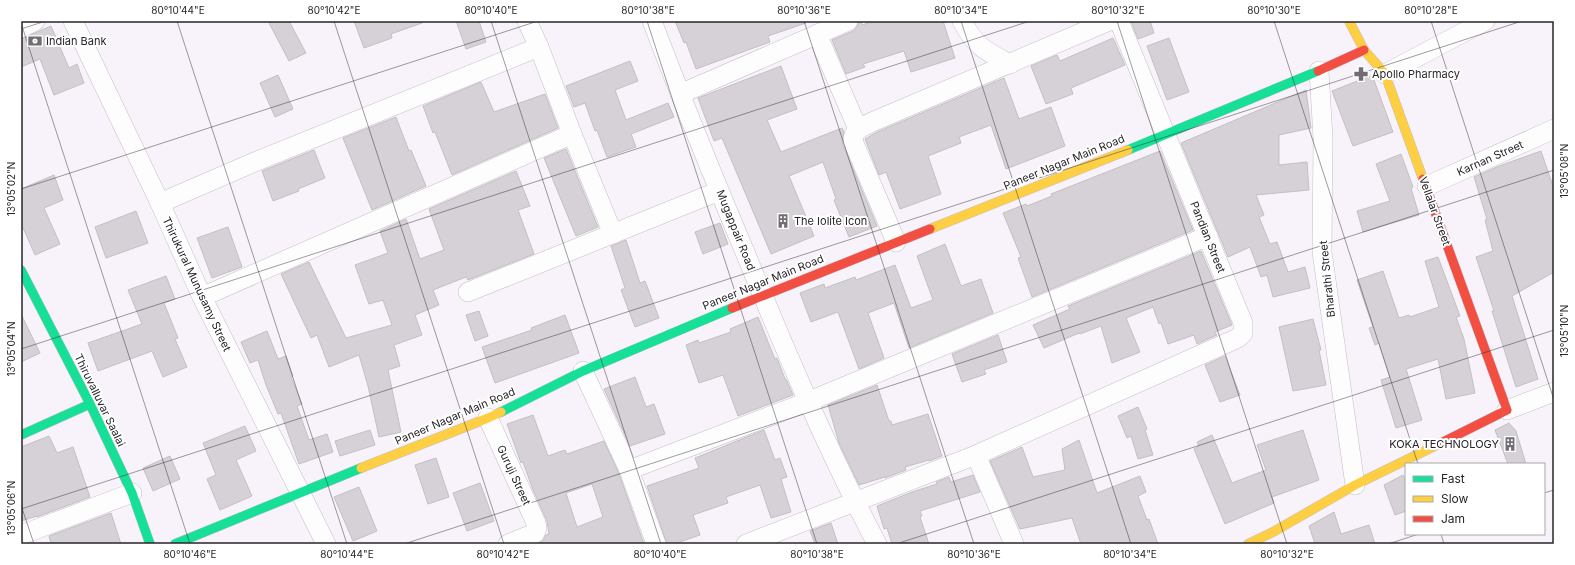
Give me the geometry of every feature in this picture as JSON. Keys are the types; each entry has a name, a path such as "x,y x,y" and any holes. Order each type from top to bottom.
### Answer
{"street":[{"path":"21,28 35,21"},
{"name":"Thirukural Munusamy Street","path":"73,21 160,204 202,297 326,544"},
{"path":"527,21 539,47 572,134 613,234"},
{"name":"Mugappair Road","path":"652,21 719,191 807,402 855,503 877,544"},
{"path":"680,94 848,21"},
{"path":"962,21 974,41 983,49 1010,64"},
{"path":"896,242 853,141 854,132 1109,21"},
{"name":"Pandian Street","path":"976,455 1238,338 1243,333 1243,323 1119,21"},
{"name":"Vellalar Street","path":"1349,21 1364,50 1385,74 1507,410"},
{"path":"1385,74 1485,21"},
{"path":"817,34 858,129"},
{"path":"160,204 258,161 539,47"},
{"name":"Paneer Nagar Main Road","path":"175,544 299,492 488,418 583,371 762,295 1166,134 1319,71 1364,50"},
{"name":"Bharathi Street","path":"1319,71 1323,138 1322,252 1355,485"},
{"name":"Karnan Street","path":"1426,186 1554,130"},
{"path":"202,297 572,134"},
{"path":"468,292 719,191"},
{"path":"629,470 807,402 1208,236"},
{"name":"Thiruvalluvar Saalai","path":"21,270 90,404 132,493 150,544"},
{"path":"583,371 629,470 656,544"},
{"path":"1248,544 1276,538 1355,485 1507,410 1554,392"},
{"path":"21,435 90,404"},
{"name":"Guruji Street","path":"488,418 537,528 535,533 508,544"},
{"path":"746,544 976,455 1014,544"},
{"path":"21,535 132,493"}],"building":[{"path":"268,21 289,21 306,53 289,61"},
{"path":"354,21 422,21 422,23 391,34 392,38 364,48"},
{"path":"456,21 479,21 486,42 466,49"},
{"path":"675,21 806,21 806,23 768,36 770,42 696,69 686,42 684,43"},
{"path":"859,21 861,21 862,25 874,21 943,21 955,58 911,72 904,51 863,64 865,67 846,74 832,40 853,31 857,27"},
{"path":"1131,21 1150,21 1154,33 1138,39"},
{"path":"51,26 69,68 77,64 84,83 54,95 40,59 21,67 21,39"},
{"path":"1113,38 1125,65 1071,88 1073,94 1046,104 1031,66 1057,55 1060,61"},
{"path":"1169,38 1189,92 1167,100 1147,46"},
{"path":"630,61 638,81 615,90 626,120 668,103 674,117 631,134 636,147 607,157 597,130 595,131 585,103 574,107 566,86"},
{"path":"781,66 797,109 767,120 781,152 842,128 844,132 842,140 843,145 877,226 849,237 834,200 836,199 823,162 789,176 814,236 771,254 722,138 714,141 698,98"},
{"path":"278,75 293,109 275,117 260,83"},
{"path":"1370,76 1374,80 1393,132 1353,146 1332,91"},
{"path":"1004,78 1019,119 1051,107 1065,146 1006,169 991,125 959,137 961,143 928,156 941,194 900,209 886,172 879,175 865,139 877,132"},
{"path":"481,82 494,112 545,94 558,128 452,175 435,132 433,133 423,106"},
{"path":"1306,90 1311,128 1279,135 1279,165 1307,162 1309,190 1256,195 1264,215 1259,217 1270,244 1277,242 1288,272 1305,267 1310,288 1273,297 1267,275 1261,277 1250,247 1228,257 1181,143"},
{"path":"396,117 409,151 411,150 426,186 372,210 343,138"},
{"path":"566,149 598,227 576,236 544,158"},
{"path":"314,150 325,178 298,189 299,191 273,201 262,171"},
{"path":"1160,151 1193,230 1032,297 1018,258 1021,257 1003,213 1026,204 1027,206 1052,196 1051,194"},
{"path":"1541,151 1554,189 1554,272 1512,296 1538,379 1516,387 1492,311 1494,311 1476,257 1493,251 1485,220 1487,219 1474,177 1499,166"},
{"path":"1401,154 1413,187 1411,188 1419,215 1363,232 1357,211 1390,201 1376,164"},
{"path":"516,171 530,206 518,210 534,254 468,280 466,277 433,290 439,305 415,315 422,335 394,345 400,366 388,370 401,432 379,437 368,386 359,355 329,367 317,335 311,338 281,274 309,262 346,338 392,325 383,300 369,304 355,265 388,253 380,231 406,219 420,259 444,250 429,209"},
{"path":"54,175 63,200 44,208 60,244 35,255 21,223 21,189"},
{"path":"136,211 148,243 106,258 95,227"},
{"path":"720,223 728,244 703,254 695,232"},
{"path":"228,227 242,267 212,278 197,238"},
{"path":"626,240 640,283 645,281 659,318 635,327 621,290 625,288 611,246"},
{"path":"945,244 961,286 981,279 993,313 909,348 894,303 868,313 884,358 859,369 838,312 811,322 800,293 824,284 825,288 855,277 856,280 895,265 911,308 933,300 917,256"},
{"path":"1201,251 1232,325 1215,332 1217,335 1197,344 1194,335 1168,344 1161,323 1159,324 1153,307 1126,318 1140,352 1112,363 1101,326 1080,334 1079,333 1044,348 1033,325 1070,309 1068,306"},
{"path":"1438,257 1460,316 1456,317 1464,339 1475,393 1446,399 1438,359 1406,369 1422,420 1396,428 1381,380 1390,377 1379,343 1375,345 1369,328 1373,327 1357,280 1383,271 1399,318 1409,315 1410,317 1439,307 1425,261"},
{"path":"166,276 175,299 164,303 178,338 175,339 187,367 163,377 152,351 98,371 88,343 142,324 128,290"},
{"path":"479,311 488,336 475,341 466,315"},
{"path":"21,314 40,353 21,362"},
{"path":"565,315 579,353 495,383 482,347 532,330 531,328"},
{"path":"758,317 775,359 777,358 793,395 738,416 723,375 699,383 686,345 698,340 699,343 731,332 730,329"},
{"path":"1313,319 1321,350 1319,350 1326,385 1293,391 1279,327"},
{"path":"267,331 278,359 286,356 293,376 291,377 302,404 297,406 309,440 327,434 333,452 299,464 281,413 278,414 258,360 250,363 241,342"},
{"path":"998,335 1007,362 984,370 986,374 962,382 952,354"},
{"path":"1225,356 1240,395 1220,402 1205,365"},
{"path":"635,377 646,407 654,404 665,434 630,446 604,389"},
{"path":"877,385 889,421 891,421 892,425 928,414 942,456 905,467 906,470 885,478 859,485 839,443 828,405"},
{"path":"1138,407 1147,429 1145,430 1153,455 1138,459 1131,436 1127,438 1118,416"},
{"path":"533,415 548,456 565,450 567,454 604,441 619,474 644,544 537,544 543,541 546,535 549,534 547,521 533,490 523,462 521,463 507,424","holes":["592,484 603,517 577,527 566,493"]},
{"name":"KOKA TECHNOLOGY","path":"1509,423 1516,431 1526,463 1508,463 1495,430"},
{"path":"245,426 256,451 236,460 252,496 220,510 207,479 216,475 203,443"},
{"path":"370,430 375,445 340,456 335,441"},
{"path":"764,430 775,460 780,458 787,477 781,479 791,512 771,518 760,485 726,497 728,503 693,515 700,535 674,544 667,544 647,486 699,468 695,458"},
{"path":"1303,430 1319,480 1272,497 1274,503 1225,524 1194,449 1199,446 1197,442 1212,435 1232,483 1266,470 1257,445"},
{"path":"49,436 57,453 73,447 90,497 37,517 21,521 21,447"},
{"path":"1079,440 1097,493 1140,476 1146,492 1138,496 1147,520 1149,519 1158,544 1081,544 1072,518 1020,529 990,461 1022,447 1033,477 1065,470 1062,449"},
{"path":"170,456 180,479 153,491 143,468"},
{"path":"436,458 449,497 428,504 415,465"},
{"path":"973,475 980,492 920,511 922,516 920,517 929,544 892,544 887,528 884,529 877,506 937,484 936,482 949,477 951,482"},
{"path":"1403,475 1405,480 1405,511 1395,515 1384,485"},
{"path":"480,483 494,521 467,531 453,493"},
{"path":"359,487 377,531 353,541 334,497"},
{"path":"1334,512 1341,534 1369,525 1375,544 1315,544 1309,526"},
{"path":"111,513 121,544 51,544 49,536"},
{"path":"831,523 838,544 815,544 810,531"}],"traffic: fast":[{"path":"1128,150 1318,71"},
{"path":"21,270 90,404 132,493 150,544"},
{"path":"501,412 583,371 732,308"},
{"path":"21,435 90,404"},
{"path":"175,544 361,468"}],"traffic: slow":[{"path":"1349,21 1364,50 1385,74 1423,179"},
{"path":"930,229 1128,150"},
{"path":"361,468 501,412"},
{"path":"1248,544 1273,532 1355,485 1441,443"}],"traffic: jam":[{"path":"1318,71 1364,50"},
{"path":"1423,179 1507,410 1441,443"},
{"path":"732,308 930,229"}],"place":[{"name":"Indian Bank","path":"35,41"},
{"name":"Apollo Pharmacy","path":"1361,74"},
{"name":"The Iolite Icon","path":"783,221"},
{"name":"KOKA TECHNOLOGY","path":"1510,444"}]}
